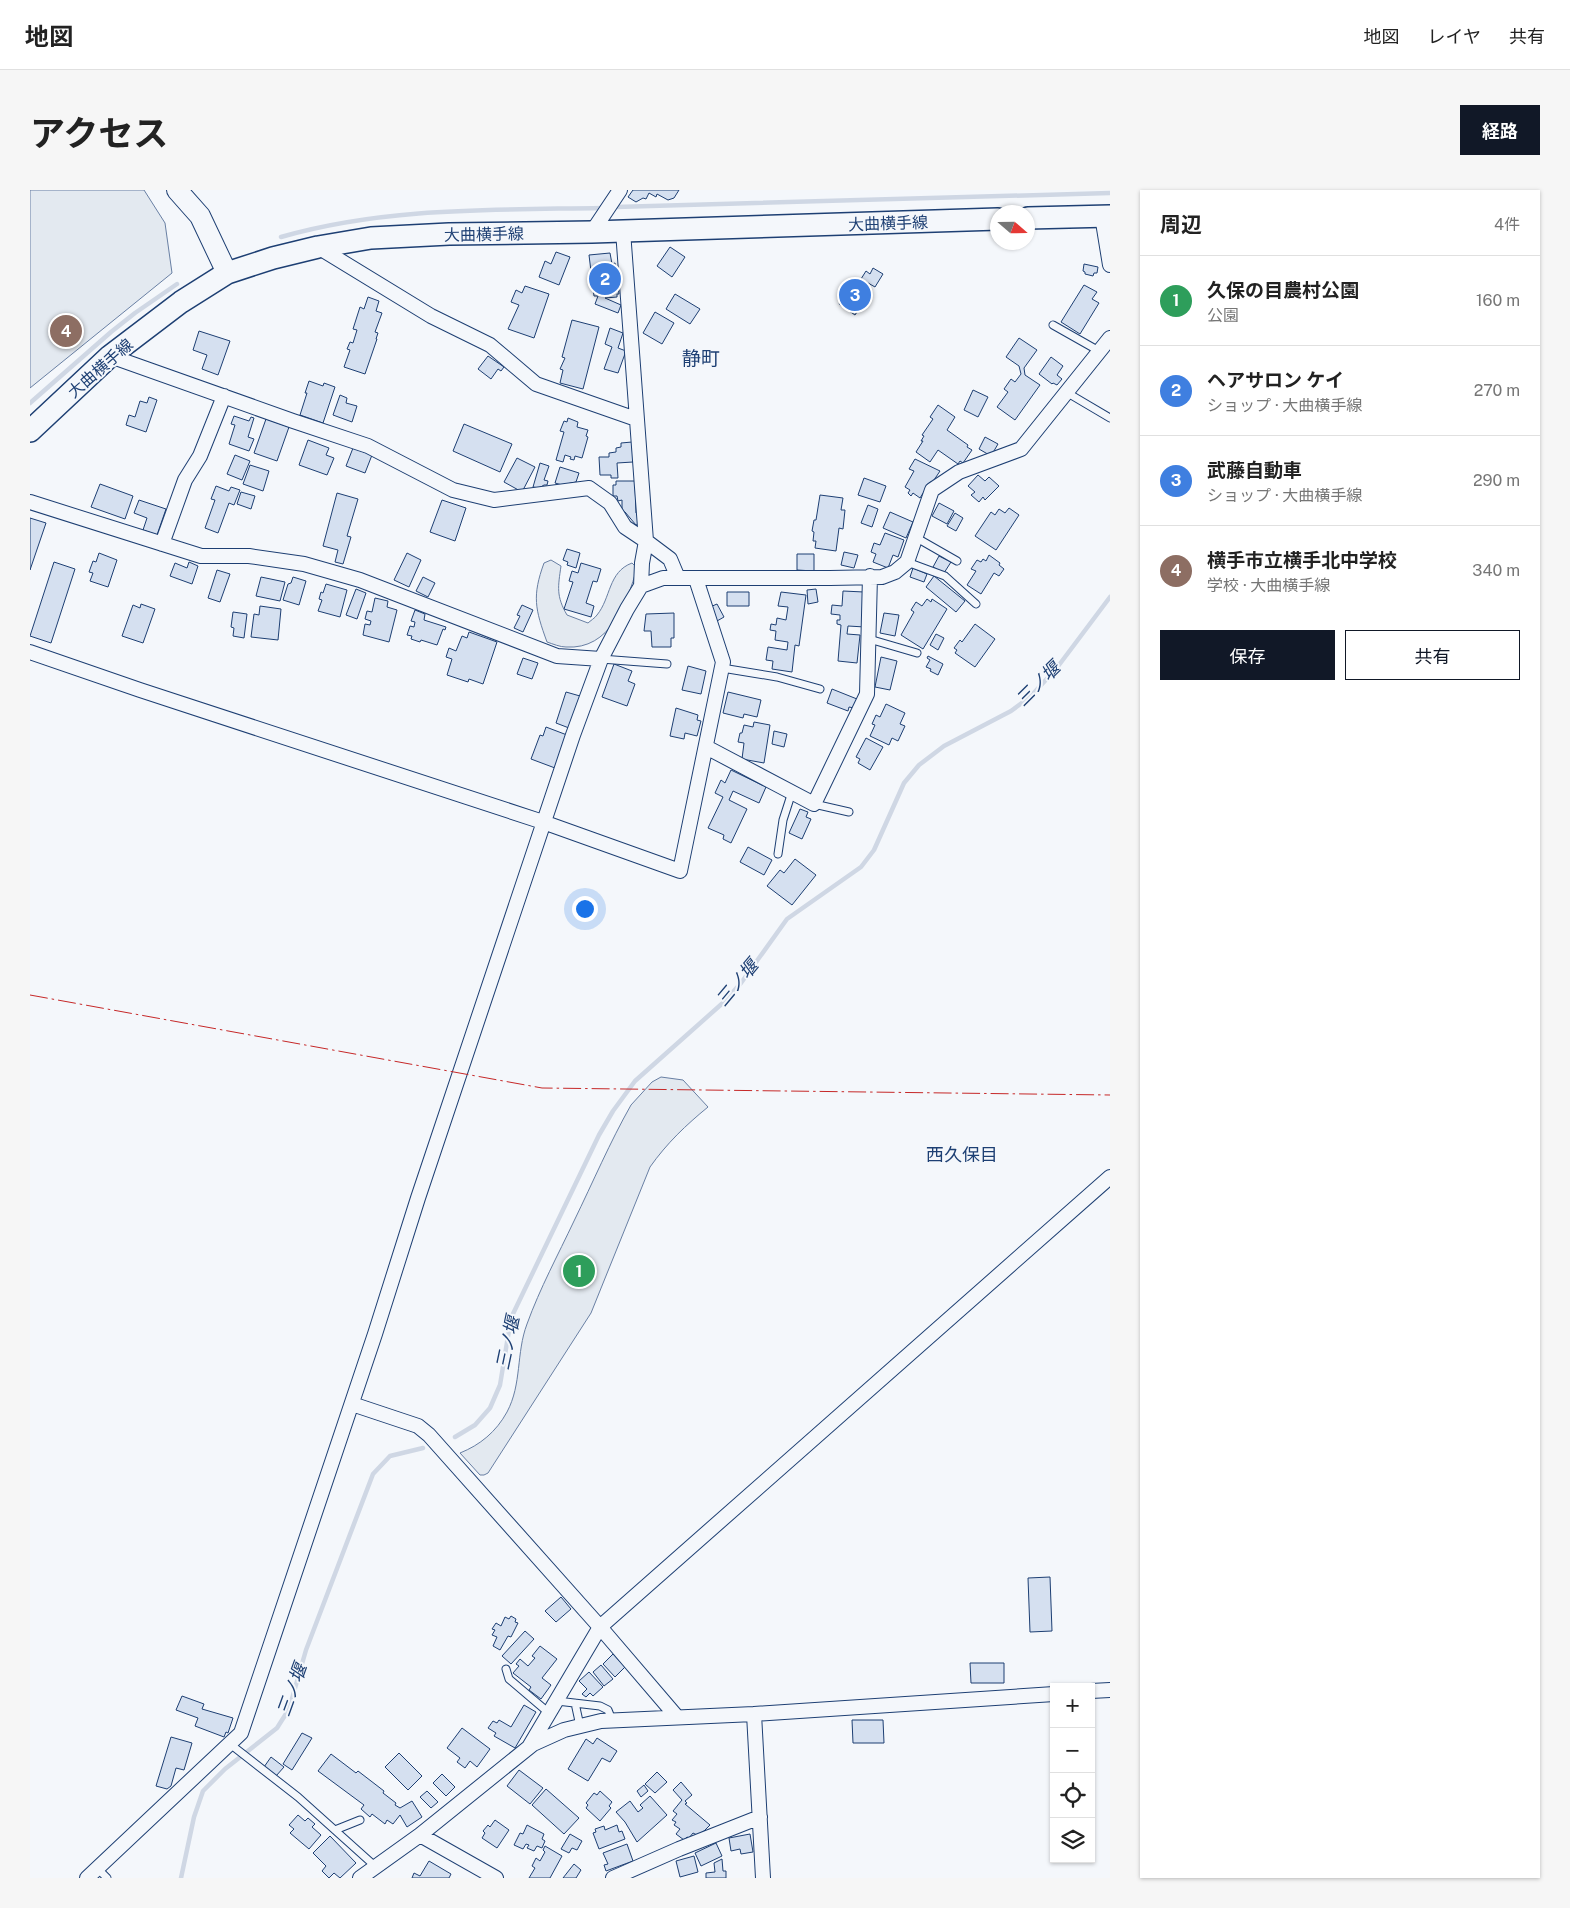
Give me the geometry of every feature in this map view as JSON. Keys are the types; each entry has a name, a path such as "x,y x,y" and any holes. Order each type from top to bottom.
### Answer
{"main road":[{"path":"1035,218 1106,216"},
{"name":"大曲横手線","path":"30,430 110,356 181,302 227,273 273,258 318,247 372,238 449,234 592,232 990,219"}],"street":[{"path":"177,190 200,216 227,273"},
{"path":"592,232 620,190"},
{"path":"1106,216 1110,265"},
{"path":"97,1875 233,1746 241,1733 573,735 601,659 626,609 641,586 642,563 646,541 623,231"},
{"path":"318,247 431,316 490,346 536,384 636,419"},
{"path":"641,586 663,578 882,577 895,572 907,562 932,490 959,472 1021,449 1110,338"},
{"path":"110,356 368,446 453,490 494,500 589,488 610,503 625,527 670,559 678,578"},
{"path":"162,544 185,480 200,456 224,396"},
{"path":"30,502 201,556 249,556 304,564 360,580 557,656 601,659"},
{"path":"706,747 814,804 867,694 870,576"},
{"path":"30,652 543,822 680,871 723,662 696,579"},
{"path":"529,1747 600,1627 1110,1177"},
{"path":"352,1404 418,1426 429,1434 677,1717"},
{"path":"1095,1691 1110,1690"},
{"path":"360,1878 420,1836 529,1747 564,1730 612,1721 754,1714 1050,1694"},
{"path":"754,1714 763,1878"},
{"path":"613,1878 760,1817"},
{"path":"420,1836 496,1878"}],"lane":[{"path":"1053,325 1099,351"},
{"path":"1066,392 1110,418"},
{"path":"915,537 957,560"},
{"path":"907,562 945,576 976,604"},
{"path":"869,639 917,653"},
{"path":"601,659 667,664"},
{"path":"722,668 777,677 820,689"},
{"path":"778,854 783,820 792,792"},
{"path":"814,804 849,812"},
{"path":"506,1669 509,1679 553,1707 575,1703 600,1706 608,1710 612,1721"},
{"path":"575,1703 580,1726"},
{"path":"233,1746 298,1797 376,1867"},
{"path":"335,1830 360,1820"}],"shaded area":[{"path":"30,190 144,190 165,223 172,273 30,388"},
{"path":"551,560 561,566 559,591 561,602 567,615 588,623 602,608 618,573 632,563 637,568 622,609 605,633 594,641 581,646 566,647 547,642 536,602 540,575 544,563"},
{"path":"661,1077 683,1080 708,1107 677,1135 650,1167 591,1313 488,1473 480,1475 460,1453 487,1437 498,1426 507,1412 515,1391 521,1346 527,1324 543,1285 631,1105 652,1082"}],"building":[{"path":"633,190 679,190 674,198 668,200 657,194 656,197 649,193 646,199 643,198 636,202 628,197"},
{"path":"670,247 685,257 672,277 657,266"},
{"path":"556,252 570,257 559,285 539,277 545,261 551,264"},
{"path":"610,253 612,264 615,263 619,294 617,294 617,297 605,298 621,305 618,313 595,304 598,296 594,296 589,255"},
{"path":"1084,264 1098,267 1097,273 1094,273 1093,276 1085,274 1083,271"},
{"path":"873,268 883,274 875,287 861,279 866,271 870,274"},
{"path":"852,280 870,292 855,315 839,304 842,300 840,299"},
{"path":"1084,285 1097,292 1092,299 1099,303 1080,334 1061,322"},
{"path":"525,286 549,294 534,338 508,329 519,305 511,302 516,290 522,293"},
{"path":"675,294 700,309 690,324 666,309"},
{"path":"368,297 379,301 376,311 382,313 375,332 378,333 377,339 365,374 344,367 350,350 347,349 350,342 353,343 357,330 353,329 360,307 364,309"},
{"path":"655,312 674,323 662,344 643,333"},
{"path":"572,320 599,327 583,389 560,383 563,370 560,369 565,358 562,357"},
{"path":"610,328 623,333 618,348 626,351 618,373 604,369 612,347 605,344"},
{"path":"199,331 230,341 218,375 202,369 207,355 193,350"},
{"path":"1019,338 1037,350 1024,368 1025,375 1040,385 1015,420 997,407 1008,392 1004,389 1011,379 1015,382 1021,374 1019,366 1006,357"},
{"path":"488,356 504,367 501,371 498,369 491,379 478,369"},
{"path":"1051,357 1063,366 1057,375 1062,379 1057,385 1052,384 1039,374"},
{"path":"309,381 323,386 324,383 335,387 323,423 300,415"},
{"path":"973,390 988,397 978,417 964,410"},
{"path":"340,395 347,398 346,403 357,406 352,422 333,415"},
{"path":"149,397 157,400 146,432 126,425 129,415 135,417 140,401 147,403"},
{"path":"938,405 955,417 947,430 972,450 963,463 960,461 958,464 938,450 930,462 916,452 923,441 921,441 924,436 922,435 933,419 930,417"},
{"path":"234,416 249,421 251,417 254,418 248,437 254,439 249,451 229,444 235,425 231,424"},
{"path":"568,418 578,422 577,427 588,430 586,436 588,437 582,458 575,456 574,460 565,455 563,462 556,460 564,432 560,431 564,421 567,422"},
{"path":"266,419 289,427 277,461 254,453"},
{"path":"464,424 512,444 500,472 453,451"},
{"path":"985,437 998,444 991,456 979,449"},
{"path":"308,440 329,448 326,455 334,458 327,475 299,465"},
{"path":"632,442 633,462 617,463 618,478 611,478 611,475 600,475 599,457 609,457 609,453 616,452 616,448 621,447 621,443"},
{"path":"353,448 372,455 365,473 346,466"},
{"path":"235,455 250,461 242,480 227,474"},
{"path":"517,458 535,467 522,492 504,482"},
{"path":"915,459 940,471 920,498 913,493 911,496 908,493 910,490 905,487 914,471 909,469"},
{"path":"540,463 549,466 544,480 548,481 547,485 539,488 533,487"},
{"path":"250,465 269,471 263,491 243,484"},
{"path":"560,467 579,473 576,482 562,485 555,483"},
{"path":"978,475 985,481 989,477 999,486 985,500 983,497 979,502 971,495 975,492 968,486"},
{"path":"864,478 886,486 880,502 858,495"},
{"path":"616,481 635,481 636,513 638,514 639,524 636,525 625,512 622,512 622,500 618,501 617,496 613,496 613,485 616,485"},
{"path":"100,484 133,496 125,519 91,507"},
{"path":"216,486 229,491 231,487 240,490 234,505 229,503 218,533 205,528 215,500 211,499"},
{"path":"241,492 255,496 251,509 237,504"},
{"path":"337,493 358,499 347,536 351,537 343,564 335,562 338,550 323,546"},
{"path":"820,495 843,498 841,510 845,510 843,529 839,528 836,551 815,548 816,541 813,541 814,532 812,531 814,520 816,520"},
{"path":"139,500 166,509 157,535 143,530 147,518 134,513"},
{"path":"442,500 466,508 455,541 430,532"},
{"path":"939,503 954,511 947,524 932,516"},
{"path":"868,505 878,509 872,527 861,523"},
{"path":"1009,508 1019,515 996,550 975,536 991,512 995,515 999,509 1005,513"},
{"path":"890,512 913,522 906,538 883,528"},
{"path":"955,513 963,518 956,531 947,526"},
{"path":"30,518 46,523 30,570"},
{"path":"885,533 904,540 898,557 893,555 888,568 873,562 876,554 871,552 874,543 880,545"},
{"path":"567,549 580,553 576,568 567,565 568,562 563,560"},
{"path":"844,552 858,555 854,568 841,565"},
{"path":"99,553 117,560 108,587 90,581 93,573 89,572 93,561 96,562"},
{"path":"407,553 421,560 409,587 394,580"},
{"path":"797,554 814,554 814,571 797,570"},
{"path":"989,555 1000,563 999,565 1004,569 999,576 994,573 981,594 967,585 976,571 971,569 977,560 981,562 983,559 986,561"},
{"path":"939,556 951,562 944,573 933,567"},
{"path":"54,562 75,569 51,643 30,636"},
{"path":"189,562 198,566 192,584 170,576 175,563 187,568"},
{"path":"581,563 601,569 597,582 593,581 586,603 594,606 591,617 564,609 573,582 569,581 572,571 578,573"},
{"path":"913,568 927,574 924,582 910,577"},
{"path":"217,570 230,574 220,602 208,598"},
{"path":"934,576 965,601 956,612 926,587"},
{"path":"261,577 285,582 280,601 256,596"},
{"path":"293,577 306,581 299,605 283,600 288,584 291,583"},
{"path":"423,577 435,583 428,597 416,591"},
{"path":"326,584 347,590 340,617 318,611 322,600 319,599 321,592 323,593"},
{"path":"356,589 366,593 357,619 346,615"},
{"path":"816,589 818,602 808,604 807,590"},
{"path":"843,591 864,592 865,627 848,626 847,634 860,635 857,663 838,661 841,625 837,624 837,620 840,620 840,615 831,614 832,605 842,606"},
{"path":"727,592 749,592 749,606 727,606"},
{"path":"781,592 806,595 799,646 795,645 792,672 772,669 773,661 766,660 768,647 787,650 788,642 775,640 776,631 770,630 771,624 776,625 777,618 786,620 788,607 778,606"},
{"path":"375,598 388,601 387,607 397,610 389,642 363,635 365,624 370,625 371,621 365,619 367,611 372,612"},
{"path":"927,599 931,602 932,599 947,609 923,649 901,635 914,612 911,610 916,602 922,606"},
{"path":"141,604 155,609 143,643 122,636 133,605 140,608"},
{"path":"717,604 724,617 717,621 710,607"},
{"path":"522,605 533,610 523,632 514,628 520,616 517,615"},
{"path":"260,606 281,609 278,640 251,637 254,614 259,615"},
{"path":"415,610 425,614 424,620 446,627 445,630 443,629 437,645 411,639 412,636 407,635 410,626 414,627 415,622 411,621"},
{"path":"233,612 247,614 244,638 233,636 234,628 231,627"},
{"path":"674,613 674,638 671,638 671,647 652,647 651,631 644,631 646,614"},
{"path":"884,613 899,615 895,636 880,633"},
{"path":"975,624 995,639 975,667 955,653 957,650 954,648 960,640 962,642"},
{"path":"469,632 497,642 483,684 469,679 468,682 447,675 452,659 446,657 449,648 456,651 462,636 467,638"},
{"path":"936,634 944,638 938,650 930,645"},
{"path":"928,656 943,664 938,675 926,667 930,660 927,658"},
{"path":"881,657 897,661 890,690 875,687"},
{"path":"523,658 538,663 532,679 517,674"},
{"path":"614,664 632,671 628,681 635,684 627,706 602,697"},
{"path":"688,666 706,671 701,694 682,690"},
{"path":"832,689 857,699 854,708 849,707 848,711 827,703"},
{"path":"566,692 580,696 569,728 556,723"},
{"path":"728,692 761,700 757,717 744,714 743,718 723,713"},
{"path":"886,704 905,713 900,724 905,726 898,741 892,738 889,745 870,736 875,725 872,724 876,715 880,717"},
{"path":"676,708 698,715 697,720 701,721 697,736 685,733 684,739 670,736"},
{"path":"754,722 770,725 764,763 742,759 744,743 738,742 740,733 742,733 744,725 753,727"},
{"path":"546,727 567,735 555,768 531,759 540,735 543,736"},
{"path":"774,731 787,734 784,747 772,744"},
{"path":"866,738 883,747 870,770 858,763 860,759 856,757"},
{"path":"731,770 766,787 759,803 733,791 729,800 747,809 731,843 723,839 724,835 708,828 723,797 715,793 721,780 725,783"},
{"path":"800,809 808,812 806,817 811,819 802,839 789,833"},
{"path":"748,847 772,860 764,875 740,862"},
{"path":"795,859 816,875 792,905 767,886 780,870 784,873"},
{"path":"1050,1577 1052,1631 1030,1632 1028,1578"},
{"path":"561,1597 571,1609 556,1622 545,1611"},
{"path":"511,1616 518,1623 511,1637 508,1636 500,1650 493,1646 497,1637 492,1635 495,1630 492,1629 496,1623 501,1626 505,1617 509,1619"},
{"path":"525,1631 534,1639 511,1664 502,1656"},
{"path":"540,1646 557,1659 542,1678 551,1685 541,1699 529,1690 531,1687 513,1673 519,1666 516,1664 520,1659 528,1666 535,1658 532,1656"},
{"path":"613,1654 625,1667 615,1677 603,1664"},
{"path":"970,1663 1004,1663 1004,1683 971,1683"},
{"path":"601,1665 613,1679 604,1686 593,1672"},
{"path":"589,1672 603,1687 593,1696 590,1693 586,1697 582,1694 587,1689 579,1681"},
{"path":"182,1696 204,1704 202,1709 233,1718 228,1733 226,1732 224,1737 195,1726 198,1718 176,1710"},
{"path":"524,1705 536,1712 515,1748 494,1736 496,1733 488,1728 493,1721 497,1723 499,1720 511,1727"},
{"path":"852,1720 883,1720 884,1743 853,1743"},
{"path":"462,1728 490,1749 477,1767 470,1761 465,1768 457,1762 460,1758 447,1748"},
{"path":"302,1733 312,1738 292,1770 283,1764"},
{"path":"171,1737 192,1743 184,1770 176,1768 171,1786 167,1789 156,1786"},
{"path":"597,1738 617,1751 610,1762 602,1758 588,1781 568,1769 586,1739 593,1744"},
{"path":"399,1753 422,1776 408,1790 385,1767"},
{"path":"331,1754 356,1773 358,1771 384,1791 383,1793 400,1808 412,1801 422,1817 407,1827 400,1815 393,1824 387,1820 385,1824 372,1814 370,1817 361,1809 364,1805 318,1771"},
{"path":"271,1757 284,1767 276,1776 264,1767"},
{"path":"519,1770 543,1788 530,1804 507,1786"},
{"path":"657,1772 667,1782 655,1793 645,1784"},
{"path":"442,1774 455,1787 446,1796 433,1783"},
{"path":"681,1782 692,1795 685,1801 687,1803 685,1804 710,1825 704,1831 697,1835 693,1833 684,1840 676,1834 680,1829 674,1825 676,1822 672,1820 677,1814 673,1811 682,1800 673,1790"},
{"path":"644,1785 648,1791 641,1797 637,1791"},
{"path":"546,1789 579,1818 564,1834 532,1805"},
{"path":"427,1791 438,1802 431,1808 420,1797"},
{"path":"600,1791 612,1802 609,1806 611,1808 600,1821 586,1808 588,1805 586,1803 594,1793 597,1795"},
{"path":"650,1796 667,1815 637,1842 625,1822 616,1812 630,1801 638,1812 643,1808 640,1805"},
{"path":"298,1815 305,1821 308,1818 315,1824 312,1827 321,1835 309,1849 290,1833 294,1829 289,1825"},
{"path":"495,1820 509,1830 497,1848 482,1838 485,1833 483,1831 488,1825 490,1827"},
{"path":"527,1825 544,1834 542,1839 545,1841 542,1848 537,1846 534,1851 527,1848 529,1845 526,1844 523,1849 514,1845 520,1833 523,1834"},
{"path":"617,1825 619,1832 622,1831 625,1839 599,1849 593,1833 596,1832 595,1829 604,1826 605,1830"},
{"path":"570,1834 582,1841 577,1850 572,1848 569,1853 561,1849"},
{"path":"750,1834 753,1852 741,1854 740,1849 731,1851 729,1838"},
{"path":"330,1836 356,1863 340,1878 334,1873 329,1878 322,1871 326,1866 313,1853"},
{"path":"716,1843 722,1856 701,1866 695,1853"},
{"path":"627,1844 633,1861 606,1871 604,1865 608,1864 603,1853"},
{"path":"545,1846 562,1856 550,1878 529,1878 535,1868 532,1866 536,1858 540,1861 545,1852 543,1850"},
{"path":"694,1856 698,1872 680,1877 676,1861"},
{"path":"722,1859 726,1878 706,1878 706,1873 715,1872 714,1863"},
{"path":"429,1861 451,1874 449,1878 412,1878 414,1873 420,1876"},
{"path":"574,1864 581,1870 576,1878 563,1878"}],"waterway":[{"path":"616,207 1110,193"},
{"path":"281,237 320,227 400,215 480,210 601,208"},
{"path":"30,403 111,332 177,284"},
{"name":"三ノ堰","path":"455,1437 475,1425 490,1408 500,1385 511,1318 599,1135 613,1111 635,1081 725,1001 741,983 787,919 861,867 874,850 904,783 919,765 944,746 1011,711 1030,697 1056,669 1110,597"},
{"name":"三ノ堰","path":"181,1878 194,1817 203,1791 225,1769 277,1728 289,1709 306,1650 373,1474 390,1456 423,1448"}],"power":[{"path":"30,995 542,1088 1110,1095"}],"place":[{"name":"ヘアサロン ケイ","path":"605,279"},
{"name":"武藤自動車","path":"855,295"},
{"name":"横手市立横手北中学校","path":"66,331"},
{"name":"久保の目農村公園","path":"579,1271"}],"district":[{"name":"静町","path":"701,358"},
{"name":"西久保目","path":"962,1155"}]}
